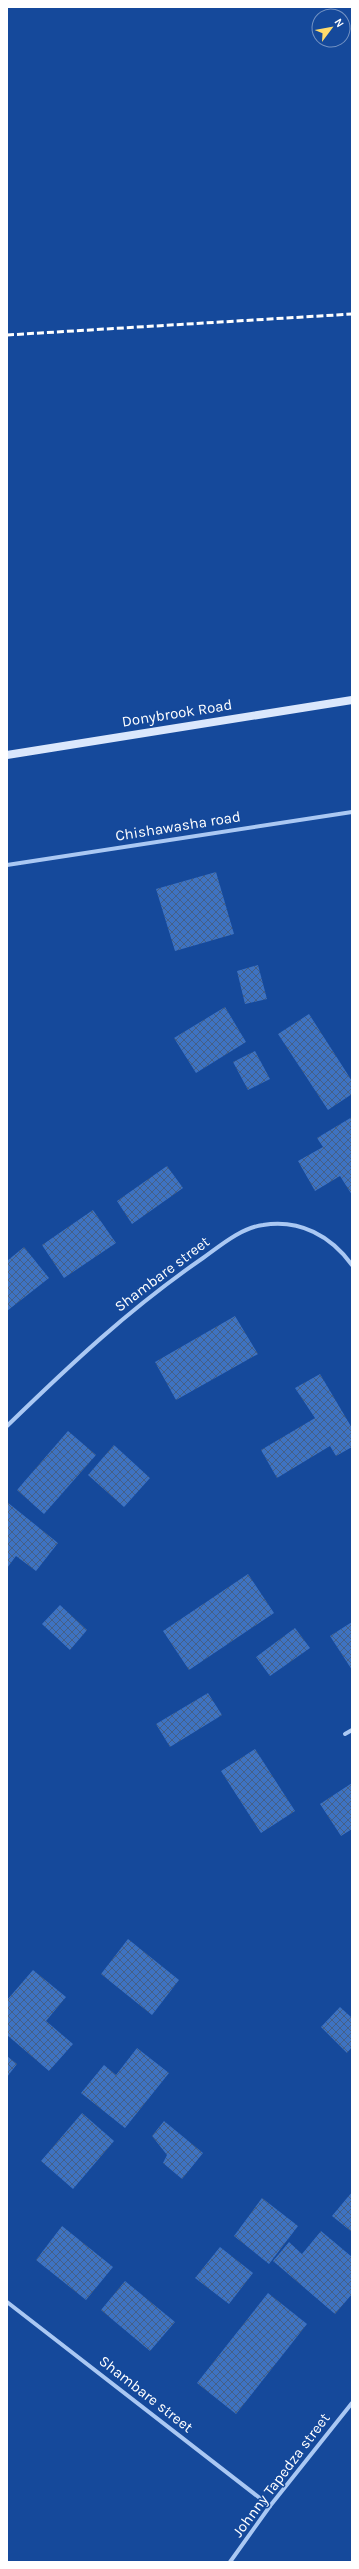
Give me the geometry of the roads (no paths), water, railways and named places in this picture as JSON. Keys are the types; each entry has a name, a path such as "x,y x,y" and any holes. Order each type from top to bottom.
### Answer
{"street":[{"name":"Donybrook Road","path":"7,755 352,700"},
{"name":"Chishawasha road","path":"7,865 352,812"},
{"name":"Shambare street","path":"7,1426 94,1342 154,1291 230,1239 248,1230 262,1225 281,1223 312,1230 334,1244 352,1265"},
{"path":"345,1734 352,1730"},
{"name":"Shambare street","path":"7,2302 270,2506"},
{"name":"Johnny Tapedza street","path":"230,2562 270,2506 352,2403"}],"railway":[{"path":"7,335 352,314"}]}
